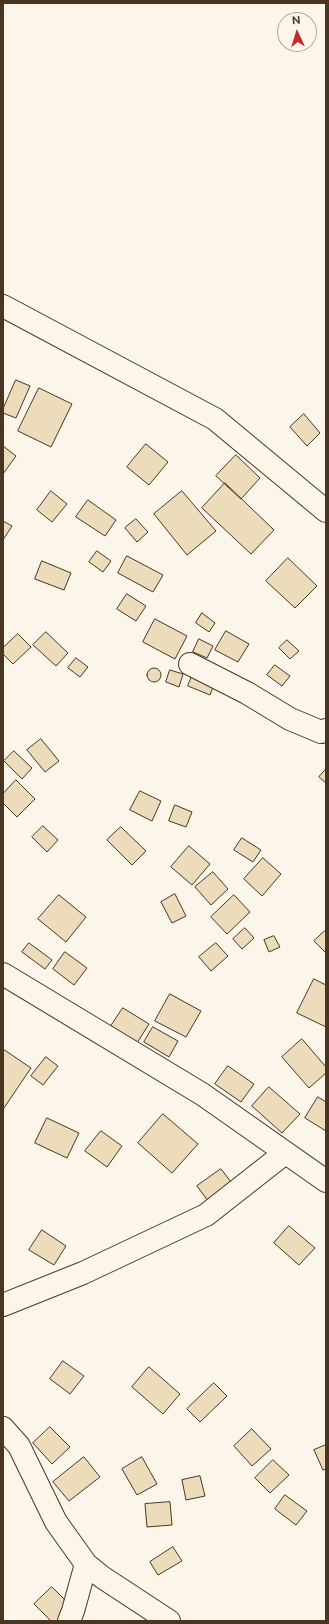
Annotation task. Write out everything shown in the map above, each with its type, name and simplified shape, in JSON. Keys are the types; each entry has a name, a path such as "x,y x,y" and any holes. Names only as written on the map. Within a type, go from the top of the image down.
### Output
{"street":[{"path":"3,306 215,419 326,511"},
{"path":"190,664 247,693 290,719 321,732 326,730"},
{"path":"3,974 202,1094 326,1181"},
{"path":"3,1305 83,1273 206,1215 285,1153"},
{"path":"3,1428 20,1446 56,1522 86,1564 102,1577 169,1621"},
{"path":"69,1621 86,1564"}],"building":[{"path":"16,380 30,386 16,418 3,413 3,409"},
{"path":"39,388 72,404 51,447 18,431"},
{"path":"304,414 320,433 307,446 290,427"},
{"path":"146,444 168,462 149,485 127,467"},
{"path":"3,446 16,456 3,474"},
{"path":"236,455 260,478 241,499 216,476"},
{"path":"225,483 274,530 251,554 202,508"},
{"path":"51,491 67,504 52,522 37,510"},
{"path":"182,491 216,531 187,555 154,514"},
{"path":"88,500 116,520 105,536 76,517"},
{"path":"136,519 148,532 137,542 125,528"},
{"path":"3,521 12,526 3,540"},
{"path":"97,551 111,561 103,572 89,562"},
{"path":"127,556 163,575 153,592 118,573"},
{"path":"288,558 317,586 295,608 266,581"},
{"path":"42,561 71,573 64,590 35,579"},
{"path":"127,594 146,606 136,621 117,609"},
{"path":"202,613 215,623 209,632 196,623"},
{"path":"155,619 187,636 175,659 143,642"},
{"path":"226,631 249,644 238,662 215,650"},
{"path":"46,632 68,653 56,666 33,645"},
{"path":"18,634 31,647 13,664 3,654 3,648"},
{"path":"199,639 213,646 207,658 193,652"},
{"path":"287,640 299,651 290,659 279,648"},
{"path":"76,658 88,667 80,677 68,668"},
{"path":"275,665 290,676 282,686 267,675"},
{"path":"154,668 159,670 161,675 159,680 154,682 149,680 147,675 149,670"},
{"path":"170,670 183,674 179,687 166,682"},
{"path":"194,671 216,679 210,695 188,686"},
{"path":"41,739 59,761 45,772 27,750"},
{"path":"14,751 32,768 22,779 4,761"},
{"path":"326,769 326,783 319,777"},
{"path":"16,780 35,799 17,817 3,803 3,794"},
{"path":"140,791 161,801 152,821 130,810"},
{"path":"175,805 192,812 186,827 169,821"},
{"path":"43,826 58,840 47,852 32,837"},
{"path":"121,827 146,851 132,865 107,840"},
{"path":"242,838 261,850 253,862 234,850"},
{"path":"189,846 210,864 192,885 171,867"},
{"path":"263,858 281,874 262,896 244,879"},
{"path":"213,872 228,889 211,905 195,887"},
{"path":"175,894 186,916 172,923 161,902"},
{"path":"59,895 86,917 66,942 38,919"},
{"path":"234,895 250,912 227,934 211,917"},
{"path":"245,928 254,938 242,949 233,939"},
{"path":"326,930 326,953 314,941"},
{"path":"274,936 280,947 269,952 264,940"},
{"path":"29,943 52,960 45,969 22,952"},
{"path":"216,943 228,956 211,971 199,957"},
{"path":"65,952 87,968 74,985 53,969"},
{"path":"314,979 326,985 326,1027 297,1013"},
{"path":"170,994 201,1011 186,1037 155,1021"},
{"path":"123,1008 149,1024 135,1046 109,1029"},
{"path":"153,1027 178,1041 169,1057 144,1042"},
{"path":"302,1039 326,1067 326,1073 309,1088 282,1057"},
{"path":"3,1049 31,1068 4,1108 3,1107"},
{"path":"46,1057 58,1066 43,1085 31,1076"},
{"path":"228,1066 254,1084 241,1102 215,1084"},
{"path":"269,1087 300,1114 282,1133 252,1106"},
{"path":"318,1097 326,1102 326,1131 305,1118"},
{"path":"163,1114 198,1144 172,1173 138,1143"},
{"path":"47,1118 79,1133 67,1158 35,1143"},
{"path":"101,1131 122,1146 107,1167 85,1151"},
{"path":"221,1169 235,1187 211,1205 197,1186"},
{"path":"289,1226 315,1248 299,1265 274,1243"},
{"path":"42,1230 66,1246 54,1265 29,1250"},
{"path":"63,1361 84,1376 70,1394 50,1379"},
{"path":"149,1367 180,1394 163,1414 132,1387"},
{"path":"214,1383 227,1396 200,1422 187,1409"},
{"path":"50,1427 70,1447 52,1464 33,1443"},
{"path":"252,1429 271,1449 252,1466 234,1446"},
{"path":"326,1445 326,1469 323,1470 314,1450"},
{"path":"84,1457 100,1477 69,1501 53,1482"},
{"path":"142,1457 157,1484 137,1495 122,1469"},
{"path":"273,1460 289,1475 270,1493 255,1478"},
{"path":"200,1476 205,1496 186,1500 182,1480"},
{"path":"285,1495 307,1511 296,1525 275,1509"},
{"path":"170,1502 172,1525 147,1527 145,1504"},
{"path":"173,1547 182,1561 158,1575 150,1562"},
{"path":"52,1587 73,1608 59,1621 51,1621 34,1604"}]}
